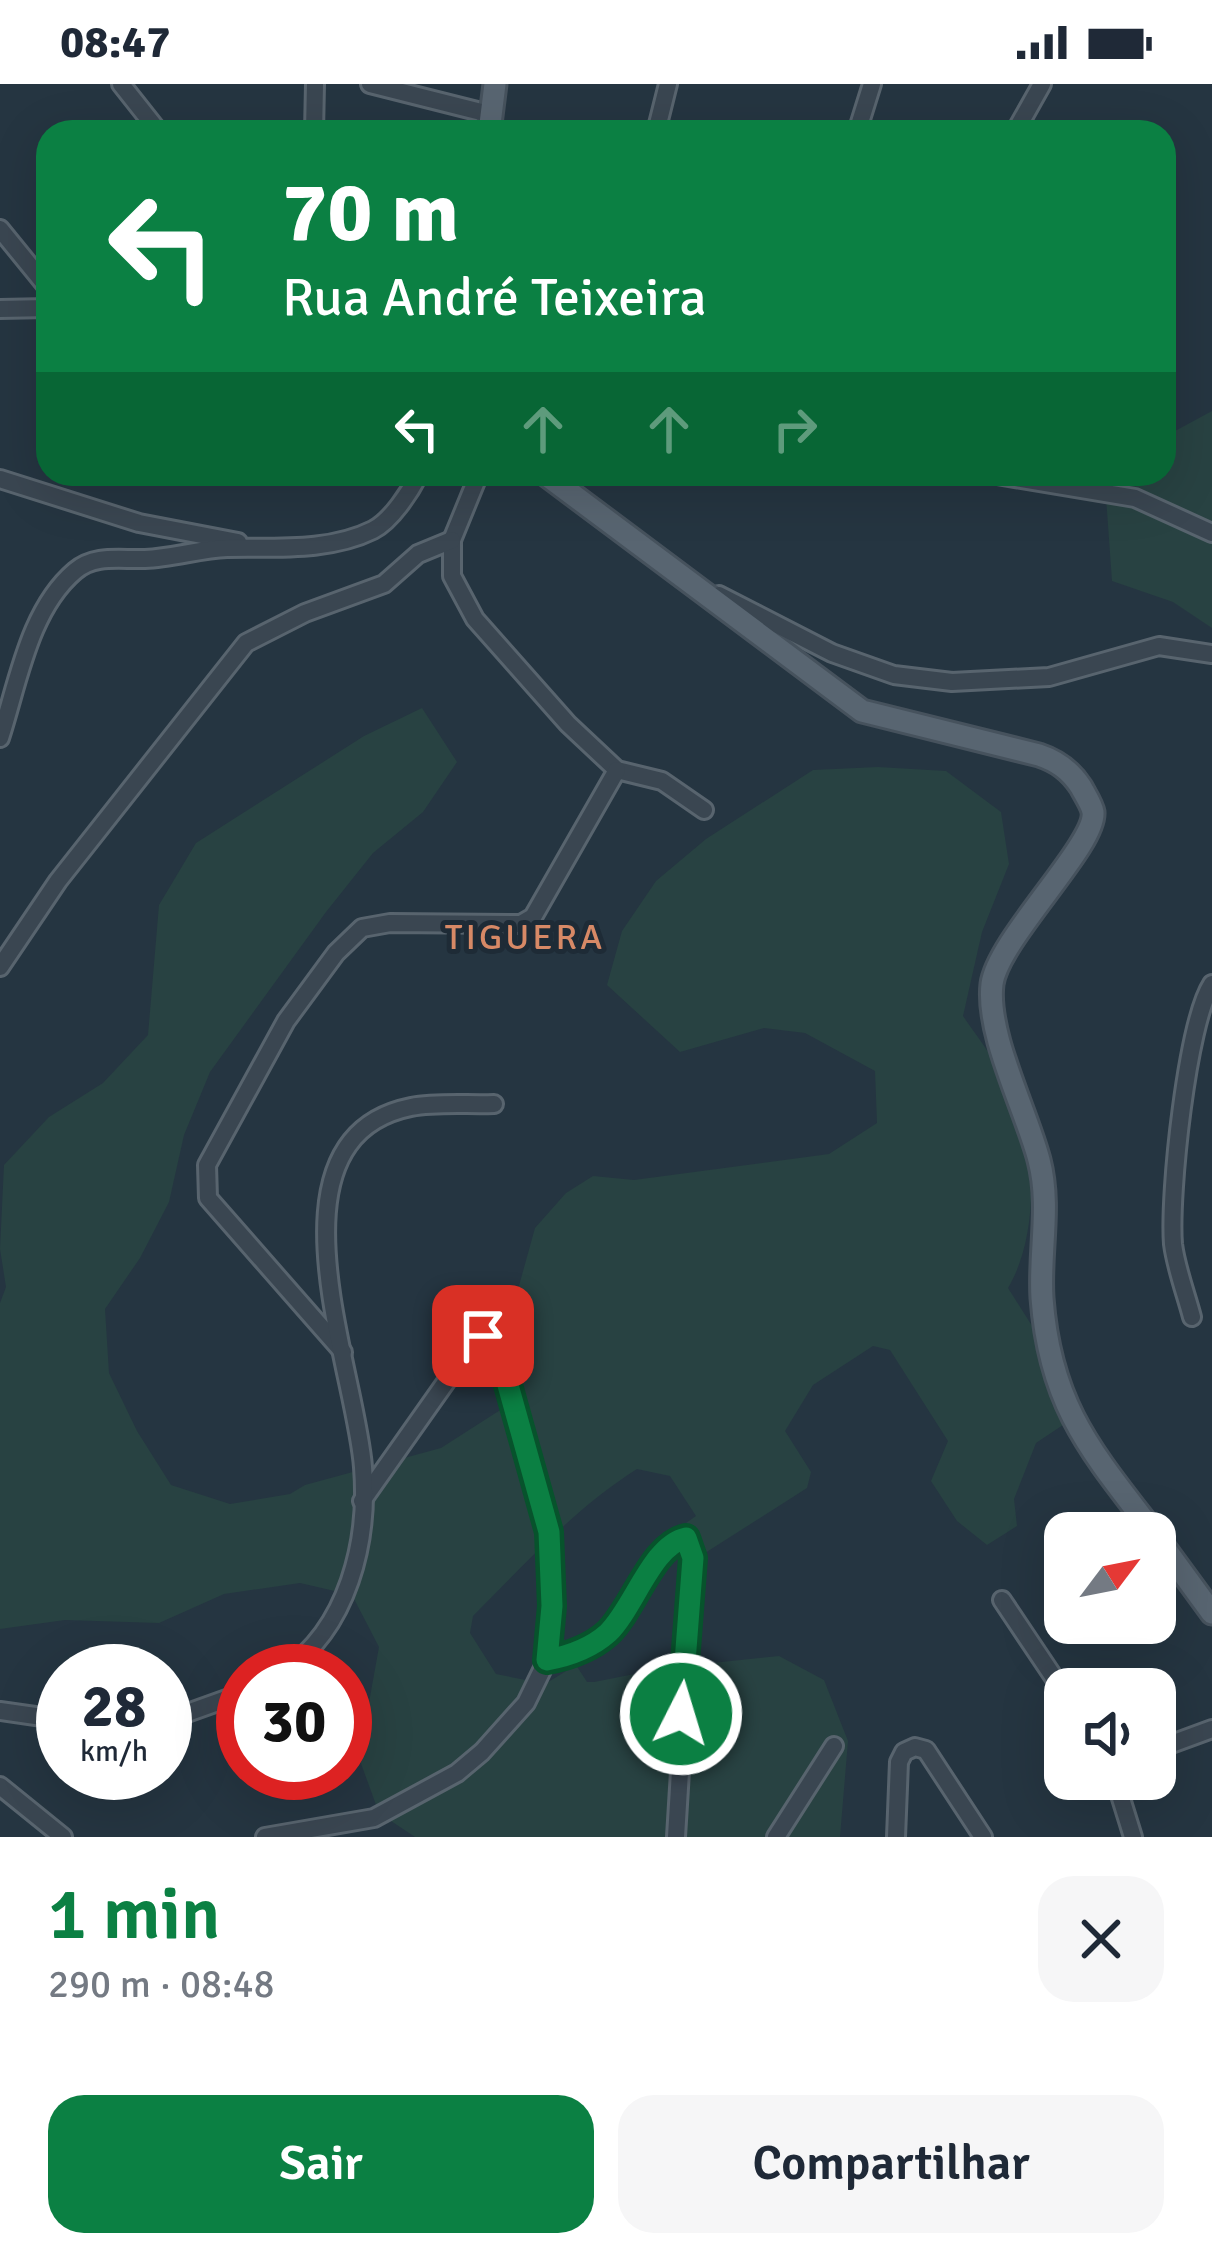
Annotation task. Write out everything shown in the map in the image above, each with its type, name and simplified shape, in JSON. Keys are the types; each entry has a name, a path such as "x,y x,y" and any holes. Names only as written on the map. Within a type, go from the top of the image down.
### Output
{"main road":[{"path":"489,120 495,84"},
{"path":"561,486 862,711 1039,755 1059,762 1078,783 1093,813 1087,838 1047,888 993,977 991,1003 1041,1167 1046,1218 1042,1295 1051,1359 1082,1438 1138,1512"},
{"path":"1176,1564 1212,1613"}],"street":[{"path":"121,84 150,120"},
{"path":"314,120 315,84"},
{"path":"370,84 480,120"},
{"path":"657,120 668,84"},
{"path":"861,120 872,84"},
{"path":"1022,120 1042,84"},
{"path":"0,229 36,273"},
{"path":"0,309 36,308"},
{"path":"0,479 139,523 268,548"},
{"path":"0,738 38,620 78,568 94,560 180,557 221,548 308,547 375,530 413,486"},
{"path":"474,486 452,540 452,575 475,619 568,724 617,770 662,781 704,810"},
{"path":"1063,486 1135,498 1212,533"},
{"path":"0,967 58,881 246,643 305,613 384,584 418,554 452,540"},
{"path":"675,573 832,653 894,675 952,682 1049,677 1159,646 1212,654"},
{"path":"343,1352 208,1198 207,1165 286,1021 335,953 362,928 521,924 533,917 617,770"},
{"path":"1192,1317 1173,1245 1194,1029 1212,984"},
{"path":"317,1644 338,1615 357,1555 362,1502 363,1468 328,1272 326,1207 334,1172 347,1144 380,1120 411,1107 494,1104"},
{"path":"265,1837 374,1818 457,1773 526,1703 547,1660 552,1606 549,1532 496,1342 477,1338 362,1502"},
{"path":"547,1660 581,1651 607,1634 669,1545 686,1538 693,1558 676,1837"},
{"path":"1002,1600 1048,1668"},
{"path":"0,1711 36,1716"},
{"path":"1176,1742 1212,1729"},
{"path":"776,1837 834,1746"},
{"path":"896,1837 899,1762 904,1752 915,1747 926,1750 983,1837"},
{"path":"0,1786 63,1837"},
{"path":"1122,1800 1133,1837"}],"green space":[{"path":"1212,411 1212,628 1173,602 1112,581 1106,497 1115,486 1176,486 1176,430"},
{"path":"422,708 457,762 423,812 373,853 210,1072 184,1135 169,1202 140,1258 105,1309 109,1373 171,1485 230,1504 290,1494 305,1485 441,1448 516,1400 512,1311 535,1228 566,1193 593,1176 634,1180 829,1154 877,1123 875,1071 805,1033 764,1028 680,1052 607,985 622,931 656,881 706,839 813,770 946,771 1001,812 1009,864 982,932 963,1016 1003,1075 1022,1117 1031,1167 1029,1219 1018,1268 1008,1288 1034,1329 1066,1423 1036,1443 1014,1499 1017,1526 987,1545 957,1521 931,1481 948,1441 890,1350 873,1346 813,1385 785,1431 811,1472 807,1488 705,1553 686,1523 696,1516 670,1476 637,1469 531,1557 473,1616 470,1633 496,1674 545,1684 576,1665 587,1682 594,1682 665,1668 779,1656 824,1680 848,1741 840,1837 415,1837 379,1813 372,1794 372,1686 379,1647 352,1595 300,1583 224,1594 159,1623 65,1620 0,1629 4,1165 49,1117 103,1083 148,1035 159,905 196,843 364,736"}],"district":[{"name":"TIGUERA","path":"525,936"}],"route":[{"path":"483,1336 496,1342 549,1532 552,1606 547,1660 581,1651 607,1634 669,1545 686,1538 693,1558 681,1714"}]}
